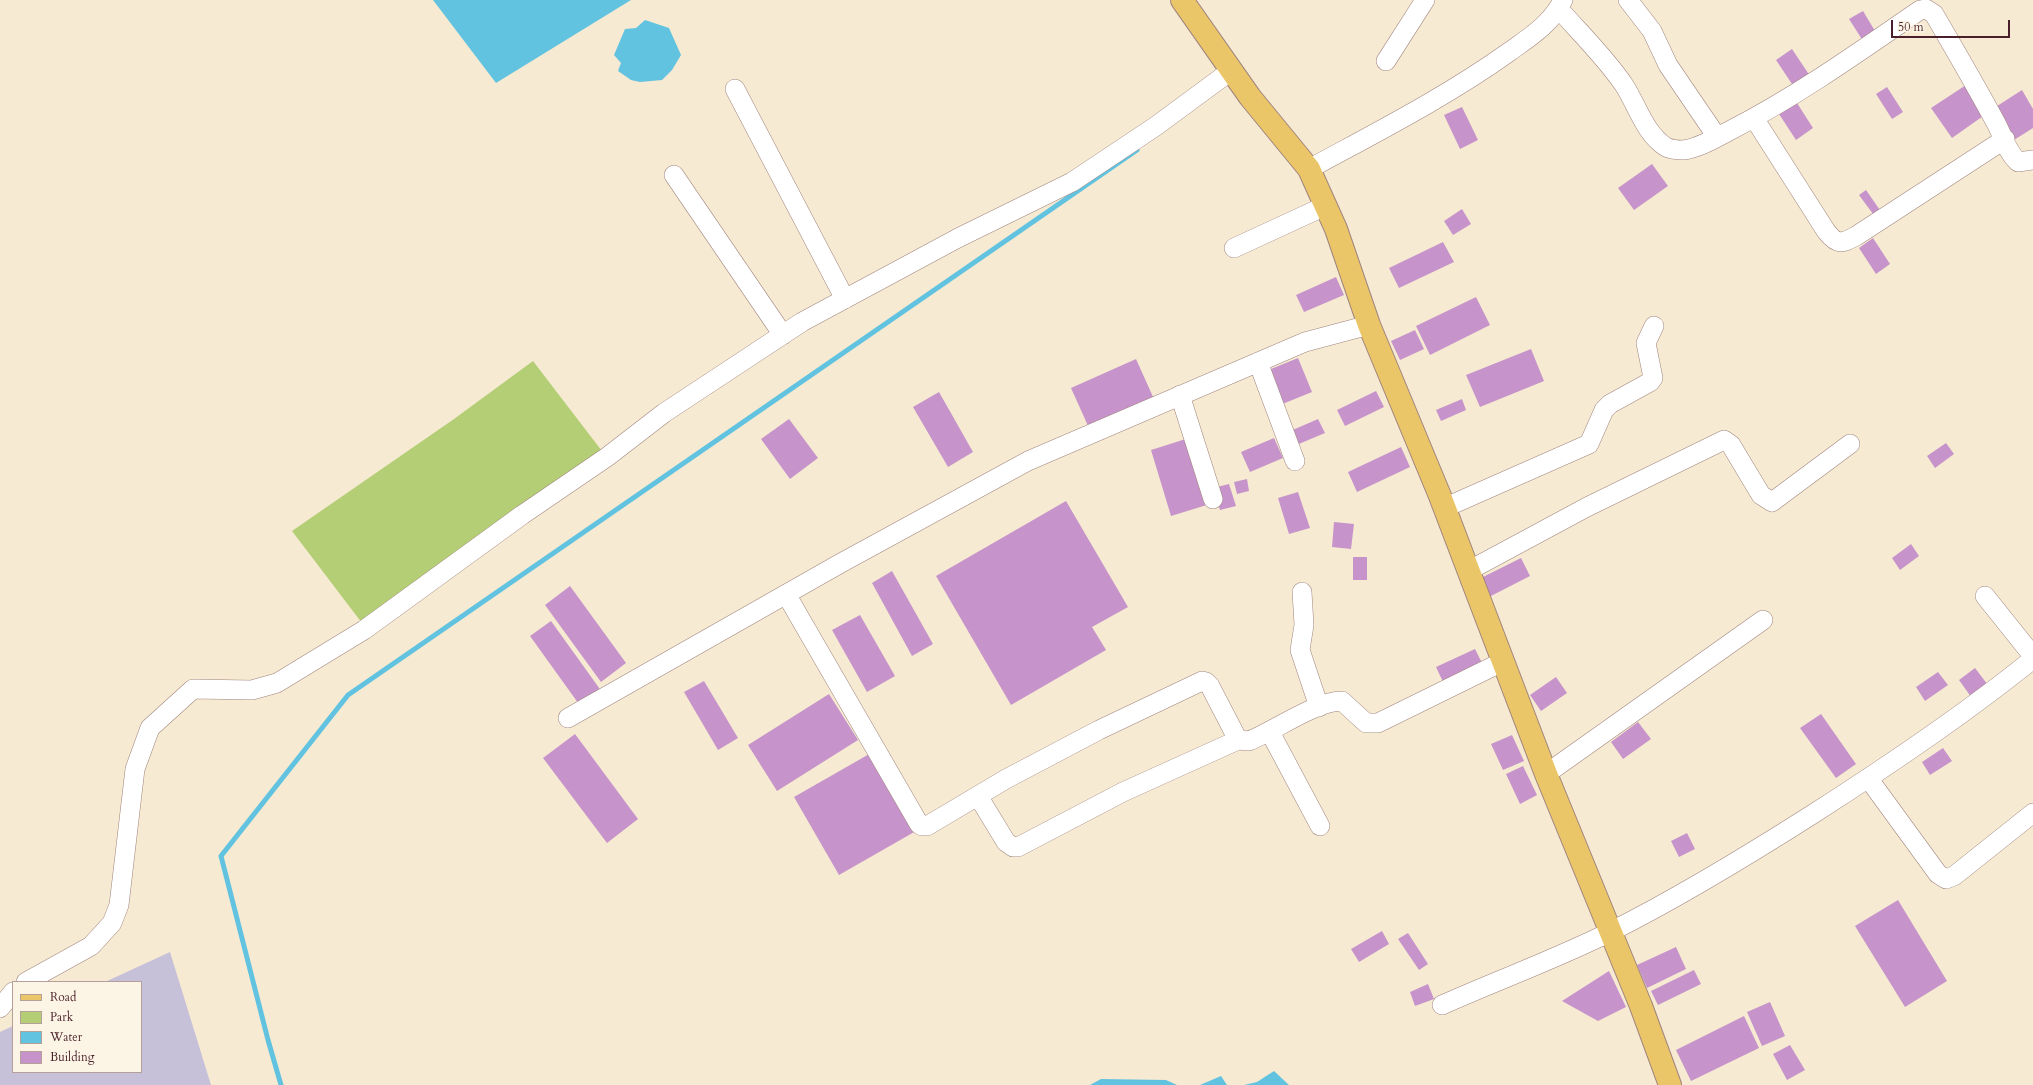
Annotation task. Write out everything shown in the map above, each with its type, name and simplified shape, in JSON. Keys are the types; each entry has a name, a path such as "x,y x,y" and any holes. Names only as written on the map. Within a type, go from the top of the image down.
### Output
{"main road":[{"path":"1182,0 1220,57 1232,70 1250,97 1268,117 1309,169 1336,229 1369,325 1444,508 1546,774 1610,932 1642,1006 1670,1085"}],"street":[{"path":"1386,61 1425,0"},
{"path":"1628,0 1652,31 1668,65 1717,137"},
{"path":"1309,169 1403,118 1488,67 1544,27 1561,5 1624,85 1658,141 1668,148 1683,150 1717,137 1754,118 1834,68 1920,10 1926,9 1934,14 2005,139 2010,155 2018,162 2033,160"},
{"path":"28,981 91,946 112,923 119,905 135,769 150,728 193,689 252,690 277,683 297,672 364,630 522,515 607,457 664,413 783,335 845,299 958,238 1072,182 1156,126 1232,70"},
{"path":"735,89 845,299"},
{"path":"1754,118 1826,231 1832,239 1837,242 1846,241 1856,236 2005,139"},
{"path":"674,175 783,335"},
{"path":"1234,248 1325,206"},
{"path":"568,718 786,594 1028,461 1305,342 1369,325"},
{"path":"1444,508 1589,444 1604,410 1610,404 1650,382 1653,378 1646,343 1654,326"},
{"path":"1258,362 1295,461"},
{"path":"1180,395 1213,499"},
{"path":"1468,571 1587,507 1724,440 1731,445 1761,495 1772,502 1850,444"},
{"path":"1302,592 1304,625 1300,650 1319,707"},
{"path":"786,594 919,824 922,826 927,826 978,796 1099,730 1202,681 1206,682 1210,686 1238,740"},
{"path":"1442,1005 1511,977 1610,932 1733,865 1868,778 2001,685 2033,657 1986,596"},
{"path":"1546,774 1763,620"},
{"path":"978,796 1006,842 1018,847 1124,792 1238,740 1249,741 1270,732 1319,707 1335,701 1342,701 1366,723 1378,723 1502,662"},
{"path":"1270,732 1320,826"},
{"path":"1868,778 1938,874 1946,879 1954,876 2033,814"},
{"path":"0,1008 12,993"}],"shaded area":[{"path":"170,952 211,1085 0,1085 0,1032 12,1026 12,1073 142,1073 142,981 107,981"}],"green space":[{"path":"533,361 605,455 365,627 292,531 454,419"}],"water":[{"path":"433,0 631,0 496,83"},
{"path":"645,20 669,28 681,55 672,70 662,80 640,82 631,80 618,71 621,63 614,55 625,29 636,28"},
{"path":"1274,1071 1289,1085 1244,1085 1257,1082"},
{"path":"1221,1076 1227,1085 1200,1085"},
{"path":"1101,1079 1166,1080 1177,1085 1090,1085"}],"building":[{"path":"1863,11 1878,36 1865,44 1849,19"},
{"path":"1792,49 1812,79 1796,90 1776,60"},
{"path":"1966,85 1986,114 1952,138 1931,108"},
{"path":"1887,87 1903,112 1892,119 1876,94"},
{"path":"2022,90 2033,109 2033,128 2014,140 1994,108"},
{"path":"1797,103 1813,128 1796,140 1779,114"},
{"path":"1462,107 1478,140 1460,149 1444,115"},
{"path":"1652,164 1668,186 1634,210 1618,188"},
{"path":"1866,190 1882,213 1876,218 1859,195"},
{"path":"1462,209 1471,224 1453,235 1444,221"},
{"path":"1873,238 1890,264 1876,274 1859,248"},
{"path":"1443,242 1454,262 1399,288 1389,268"},
{"path":"1336,277 1344,295 1304,312 1296,295"},
{"path":"1476,297 1490,325 1430,355 1416,326"},
{"path":"1415,330 1424,349 1400,360 1391,341"},
{"path":"1531,349 1544,381 1480,407 1466,375"},
{"path":"1298,358 1312,392 1280,405 1266,371"},
{"path":"1136,359 1154,399 1089,428 1071,388"},
{"path":"1376,391 1384,407 1345,426 1337,410"},
{"path":"939,392 973,452 948,467 913,407"},
{"path":"1462,399 1466,410 1441,421 1436,410"},
{"path":"789,419 818,458 790,479 761,439"},
{"path":"1318,419 1325,433 1294,446 1288,432"},
{"path":"1189,438 1210,504 1171,516 1151,450"},
{"path":"1274,438 1283,458 1250,472 1241,452"},
{"path":"1946,443 1954,454 1935,468 1927,456"},
{"path":"1401,447 1410,467 1357,492 1348,472"},
{"path":"1247,479 1249,491 1237,494 1234,482"},
{"path":"1229,484 1236,506 1220,510 1213,488"},
{"path":"1298,492 1310,528 1289,534 1278,498"},
{"path":"1066,501 1128,607 1092,627 1106,650 1011,705 936,576"},
{"path":"1334,522 1354,524 1351,549 1332,547"},
{"path":"1911,544 1919,556 1900,570 1892,558"},
{"path":"1353,557 1367,557 1367,580 1353,580"},
{"path":"1521,558 1530,576 1489,597 1479,579"},
{"path":"892,571 933,644 912,656 872,583"},
{"path":"570,586 626,663 601,682 545,605"},
{"path":"860,615 895,676 867,692 832,630"},
{"path":"551,621 602,692 581,707 530,636"},
{"path":"1475,649 1484,667 1445,686 1436,667"},
{"path":"1975,668 1991,689 1974,701 1959,680"},
{"path":"1938,672 1948,685 1925,701 1916,687"},
{"path":"1556,677 1567,693 1541,711 1530,695"},
{"path":"704,681 738,738 718,750 684,692"},
{"path":"829,694 858,740 777,791 748,745"},
{"path":"1821,714 1856,764 1836,778 1800,728"},
{"path":"1638,722 1651,739 1623,759 1611,742"},
{"path":"575,734 638,819 607,843 543,758"},
{"path":"1512,735 1524,761 1503,770 1491,744"},
{"path":"1943,748 1952,761 1930,775 1922,762"},
{"path":"871,753 916,831 839,875 794,797"},
{"path":"1523,766 1537,795 1520,804 1506,774"},
{"path":"1687,833 1695,849 1679,857 1671,841"},
{"path":"1898,900 1947,981 1905,1007 1855,926"},
{"path":"1382,931 1389,944 1359,962 1351,949"},
{"path":"1408,933 1428,964 1419,970 1398,939"},
{"path":"1676,947 1686,969 1647,988 1637,965"},
{"path":"1694,970 1701,984 1658,1005 1651,991"},
{"path":"1609,971 1626,1007 1598,1021 1562,1001"},
{"path":"1428,984 1434,999 1415,1006 1410,992"},
{"path":"1770,1002 1785,1036 1762,1046 1747,1012"},
{"path":"1744,1016 1759,1048 1691,1081 1676,1050"},
{"path":"1790,1045 1805,1070 1787,1080 1773,1054"}],"waterway":[{"path":"281,1085 221,856 348,695 1137,150"}]}
